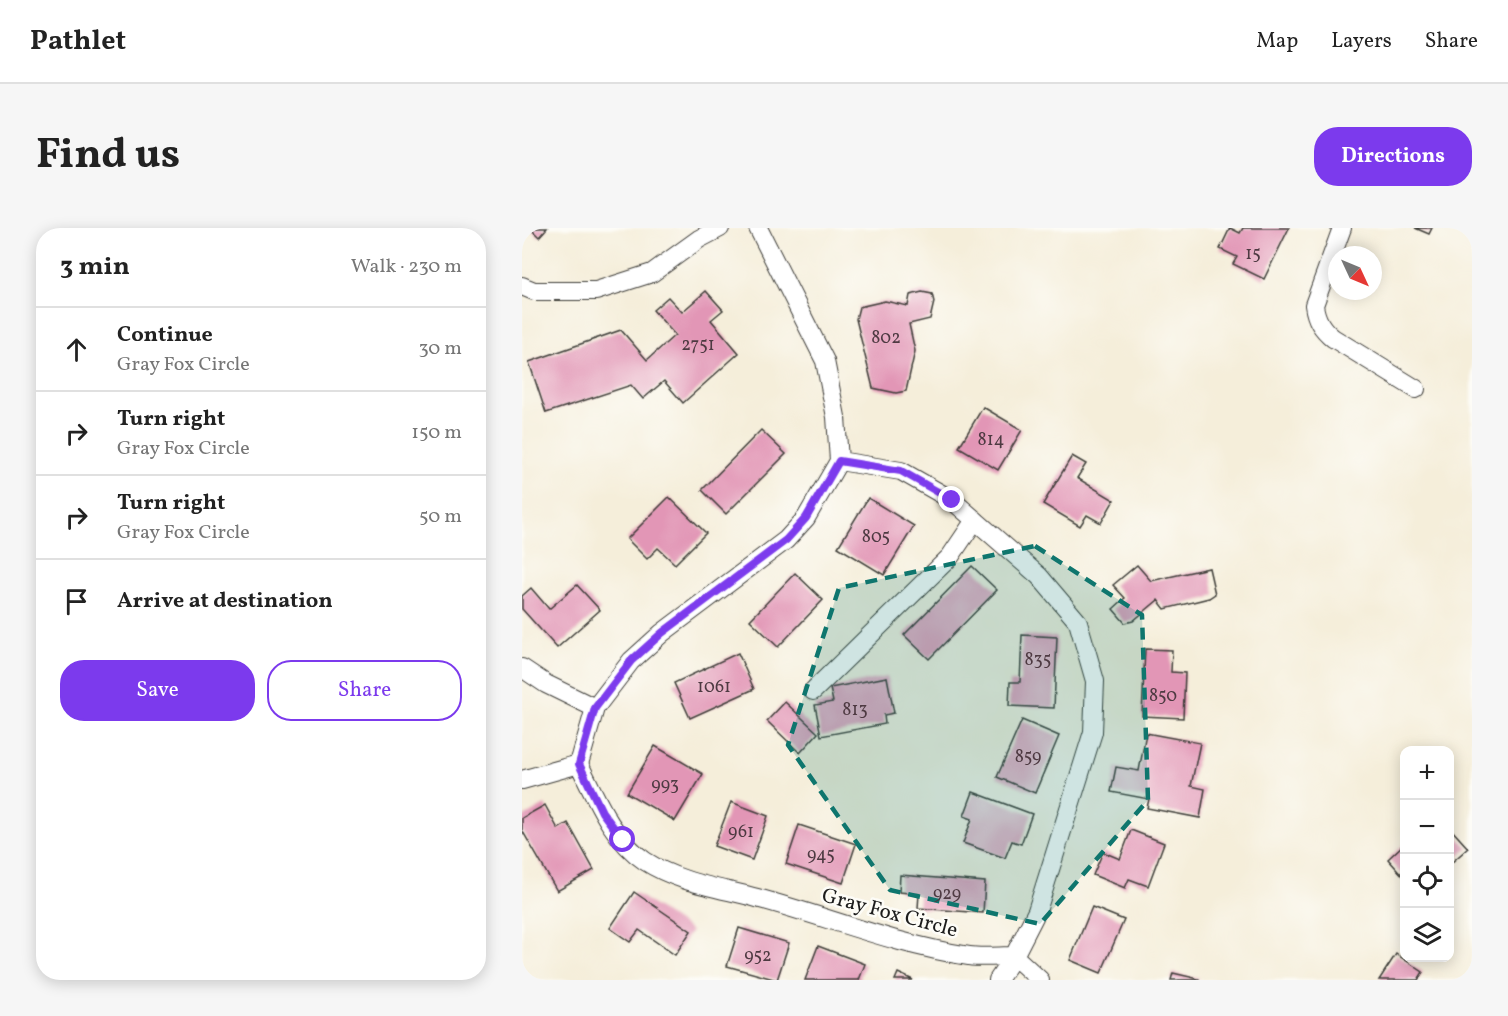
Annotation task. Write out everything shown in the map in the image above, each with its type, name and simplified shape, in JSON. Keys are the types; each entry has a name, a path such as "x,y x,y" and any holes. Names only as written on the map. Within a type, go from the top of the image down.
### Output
{"street":[{"path":"522,286 534,291 596,291 652,273 699,239 720,228"},
{"path":"522,780 579,764 595,708 631,661 662,633 786,540 806,518 839,461 836,417 825,361 758,228"},
{"path":"1342,228 1314,305 1316,318 1324,331 1333,338 1416,389"},
{"path":"839,461 901,471 952,500 1039,576 1078,622 1095,681 1093,732 1037,911 1014,956 998,980"},
{"path":"813,691 950,557 975,520"},
{"path":"522,668 546,684 595,708"},
{"name":"Gray Fox Circle","path":"579,764 602,812 623,840 645,861 690,882 757,898 884,937 970,956 1014,956"},
{"path":"1014,956 1040,980"}],"highlighted area":[{"path":"1035,546 1142,615 1148,800 1040,924 890,890 788,745 839,588"}],"building":[{"path":"530,228 547,228 539,237"},
{"path":"1230,228 1240,233 1243,228 1289,228 1264,279 1233,264 1237,257 1220,249"},
{"path":"1415,228 1432,228 1429,234"},
{"path":"1456,228 1472,228 1472,234"},
{"path":"706,291 723,310 711,320 739,353 683,403 664,381 643,399 631,385 546,413 529,362 621,330 647,360 675,335 653,310 668,297 682,312"},
{"path":"922,292 932,294 934,302 930,319 909,324 915,351 906,391 896,393 873,388 856,319 859,307 885,301 908,306 910,295"},
{"path":"983,407 1022,430 998,470 959,447"},
{"path":"761,430 786,454 726,514 702,490"},
{"path":"1072,456 1086,464 1077,478 1114,500 1101,523 1087,515 1080,526 1043,504"},
{"path":"669,497 706,533 675,564 658,548 647,559 627,539"},
{"path":"868,498 914,526 884,575 838,547"},
{"path":"1137,565 1151,581 1209,568 1215,594 1209,598 1165,609 1158,600 1133,621 1125,623 1113,609 1125,598 1113,585"},
{"path":"972,566 997,590 929,659 904,635"},
{"path":"795,573 823,600 778,647 750,620"},
{"path":"577,585 600,610 557,648 522,609 522,596 531,588 549,609"},
{"path":"1022,635 1057,637 1054,708 1009,706 1010,682 1020,682"},
{"path":"1145,649 1172,650 1171,672 1185,673 1183,718 1142,716"},
{"path":"738,653 754,689 690,718 674,683"},
{"path":"887,677 894,713 884,715 885,724 821,736 815,705 833,702 830,688"},
{"path":"785,702 818,733 800,753 767,721"},
{"path":"1022,720 1059,736 1035,793 997,777"},
{"path":"1146,733 1200,743 1191,786 1205,789 1200,818 1147,808 1149,799 1111,792 1116,767 1139,771"},
{"path":"655,746 703,774 675,821 627,793"},
{"path":"973,792 1032,814 1021,844 1012,841 1005,858 963,843 972,819 964,816"},
{"path":"731,802 768,816 752,860 714,846"},
{"path":"545,805 558,829 568,823 594,870 557,891 522,830 522,818"},
{"path":"799,825 856,844 843,883 786,864"},
{"path":"1131,830 1164,843 1148,886 1129,879 1125,888 1093,875 1103,852 1120,859"},
{"path":"1454,832 1468,848 1454,860"},
{"path":"1400,848 1400,872 1388,859"},
{"path":"900,875 985,882 983,913 918,908 919,894 899,892"},
{"path":"634,892 691,931 675,955 639,930 630,942 610,928"},
{"path":"1092,907 1124,920 1101,973 1070,960"},
{"path":"739,928 789,943 777,980 727,966"},
{"path":"818,946 865,964 859,980 805,980"},
{"path":"1396,954 1400,957 1400,962 1408,962 1423,972 1418,980 1379,980"},
{"path":"898,973 913,980 895,980"},
{"path":"1173,973 1199,979 1199,980 1171,980"}],"route":[{"path":"623,840 602,812 579,764 595,708 631,661 662,633 786,540 806,518 839,461 901,471 952,500"}]}
